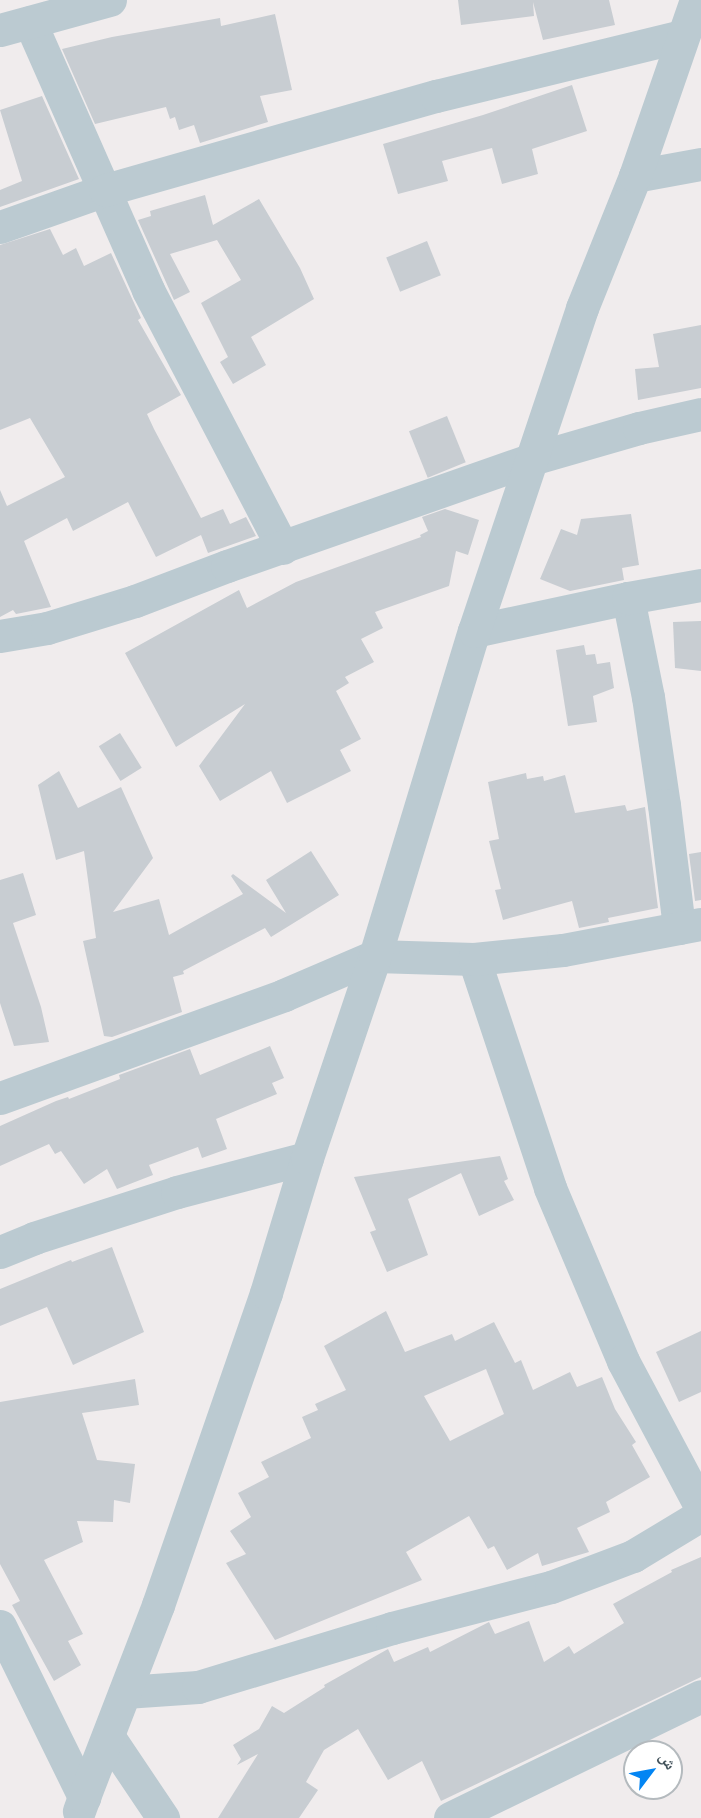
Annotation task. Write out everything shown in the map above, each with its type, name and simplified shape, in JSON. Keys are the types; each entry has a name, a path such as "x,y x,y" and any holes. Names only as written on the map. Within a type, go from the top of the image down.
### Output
{"street":[{"path":"110,0 15,26 105,190 148,290 283,548"},
{"path":"80,1807 158,1605 246,1354 375,956 474,631 582,308 635,176 696,0"},
{"path":"0,227 105,190 436,96 683,36"},
{"path":"635,176 701,164"},
{"path":"0,636 47,628 135,602 228,566 532,459 639,428 701,414"},
{"path":"474,631 701,585"},
{"path":"0,1098 284,995 375,956 474,959 563,950 690,926 628,598"},
{"path":"474,959 550,1188 623,1361 701,1508"},
{"path":"0,1252 34,1238 177,1192 308,1158"},
{"path":"125,1692 198,1688 392,1628 551,1587 633,1557 701,1515"},
{"path":"0,1626 6,1659 80,1807"},
{"path":"450,1818 701,1696"},
{"path":"108,1736 163,1818"}],"building":[{"path":"458,0 609,0 615,25 543,40 533,2 534,16 461,25"},
{"path":"275,14 292,90 260,96 268,122 200,143 194,125 179,130 175,117 170,119 166,107 95,124 62,49 112,37 220,18 221,26"},
{"path":"572,85 587,131 532,149 538,174 502,184 492,148 442,161 448,181 398,194 383,144 483,115"},
{"path":"42,96 79,179 0,207 0,190 22,181 0,110"},
{"path":"205,195 213,225 259,199 300,268 314,299 251,337 266,365 233,384 220,362 228,357 201,303 241,280 217,240 170,254 190,292 174,300 138,220 151,216 150,211"},
{"path":"50,229 63,255 76,248 84,266 111,253 141,318 138,320 181,395 147,414 154,429 201,518 223,509 230,524 246,517 256,536 208,553 201,535 156,557 128,502 73,531 67,518 24,541 51,607 16,614 13,610 0,617 0,490 7,506 65,477 30,418 0,430 0,245"},
{"path":"427,241 441,275 400,292 386,257"},
{"path":"701,325 701,388 638,400 635,369 659,367 653,334"},
{"path":"447,416 466,462 428,478 409,431"},
{"path":"445,509 479,520 468,555 456,551 449,586 375,612 383,628 361,639 374,662 345,677 349,683 336,691 361,739 340,750 351,771 287,803 271,771 220,801 199,766 245,704 176,747 125,653 239,590 247,608 296,582 421,537 420,535 428,531 422,517"},
{"path":"631,514 639,565 622,568 624,580 570,591 540,579 561,529 577,535 581,519"},
{"path":"701,621 701,671 675,668 673,622"},
{"path":"584,645 586,655 595,654 597,664 610,662 614,688 593,696 597,722 568,726 556,650"},
{"path":"120,733 142,768 121,781 99,746"},
{"path":"59,771 78,808 121,787 153,858 113,912 159,899 169,935 243,894 231,876 233,874 286,913 266,880 311,851 339,895 271,937 265,928 183,971 184,974 173,977 182,1012 112,1037 104,1036 83,941 96,938 84,851 56,860 38,785"},
{"path":"526,773 527,779 543,776 544,781 565,775 575,813 625,805 627,811 645,807 658,908 608,918 609,922 579,928 572,901 503,920 495,890 501,889 489,841 499,839 488,782"},
{"path":"701,852 701,900 695,901 689,854"},
{"path":"23,873 36,915 13,923 41,1007 49,1042 14,1046 0,1003 0,880"},
{"path":"270,1046 284,1078 272,1083 277,1094 216,1119 227,1149 202,1158 198,1147 149,1165 153,1175 117,1189 107,1169 84,1184 61,1151 55,1154 49,1144 0,1166 0,1126 56,1101 68,1097 69,1099 120,1079 119,1075 190,1049 200,1075"},
{"path":"500,1156 508,1179 504,1181 514,1200 479,1216 461,1173 408,1199 428,1255 387,1272 370,1232 376,1230 354,1177"},
{"path":"112,1247 144,1332 73,1365 47,1307 0,1326 0,1289 71,1260 72,1262"},
{"path":"386,1311 405,1352 452,1334 455,1341 494,1322 515,1363 521,1360 533,1390 570,1372 577,1387 602,1377 615,1409 636,1442 632,1445 650,1477 606,1502 610,1512 577,1528 589,1552 542,1566 538,1553 507,1570 494,1546 488,1549 469,1516 406,1552 422,1580 275,1640 226,1563 246,1554 230,1531 251,1517 238,1493 269,1477 261,1462 311,1438 302,1417 318,1410 315,1404 346,1390 324,1346","holes":["486,1369 504,1414 450,1441 424,1396"]},
{"path":"701,1331 701,1392 679,1402 656,1352"},
{"path":"135,1379 139,1405 82,1413 97,1460 135,1464 130,1503 114,1500 113,1522 77,1521 83,1542 44,1560 83,1634 68,1641 81,1665 54,1681 12,1605 20,1601 0,1564 0,1402"},
{"path":"701,1557 701,1677 441,1801 422,1761 388,1780 358,1729 324,1750 306,1782 318,1790 299,1818 218,1818 258,1754 237,1765 241,1759 233,1745 259,1729 272,1706 284,1713 325,1687 324,1685 388,1649 394,1662 428,1647 430,1652 489,1622 495,1634 529,1621 544,1662 569,1646 574,1654 624,1623 613,1604 672,1572 671,1570"}]}
